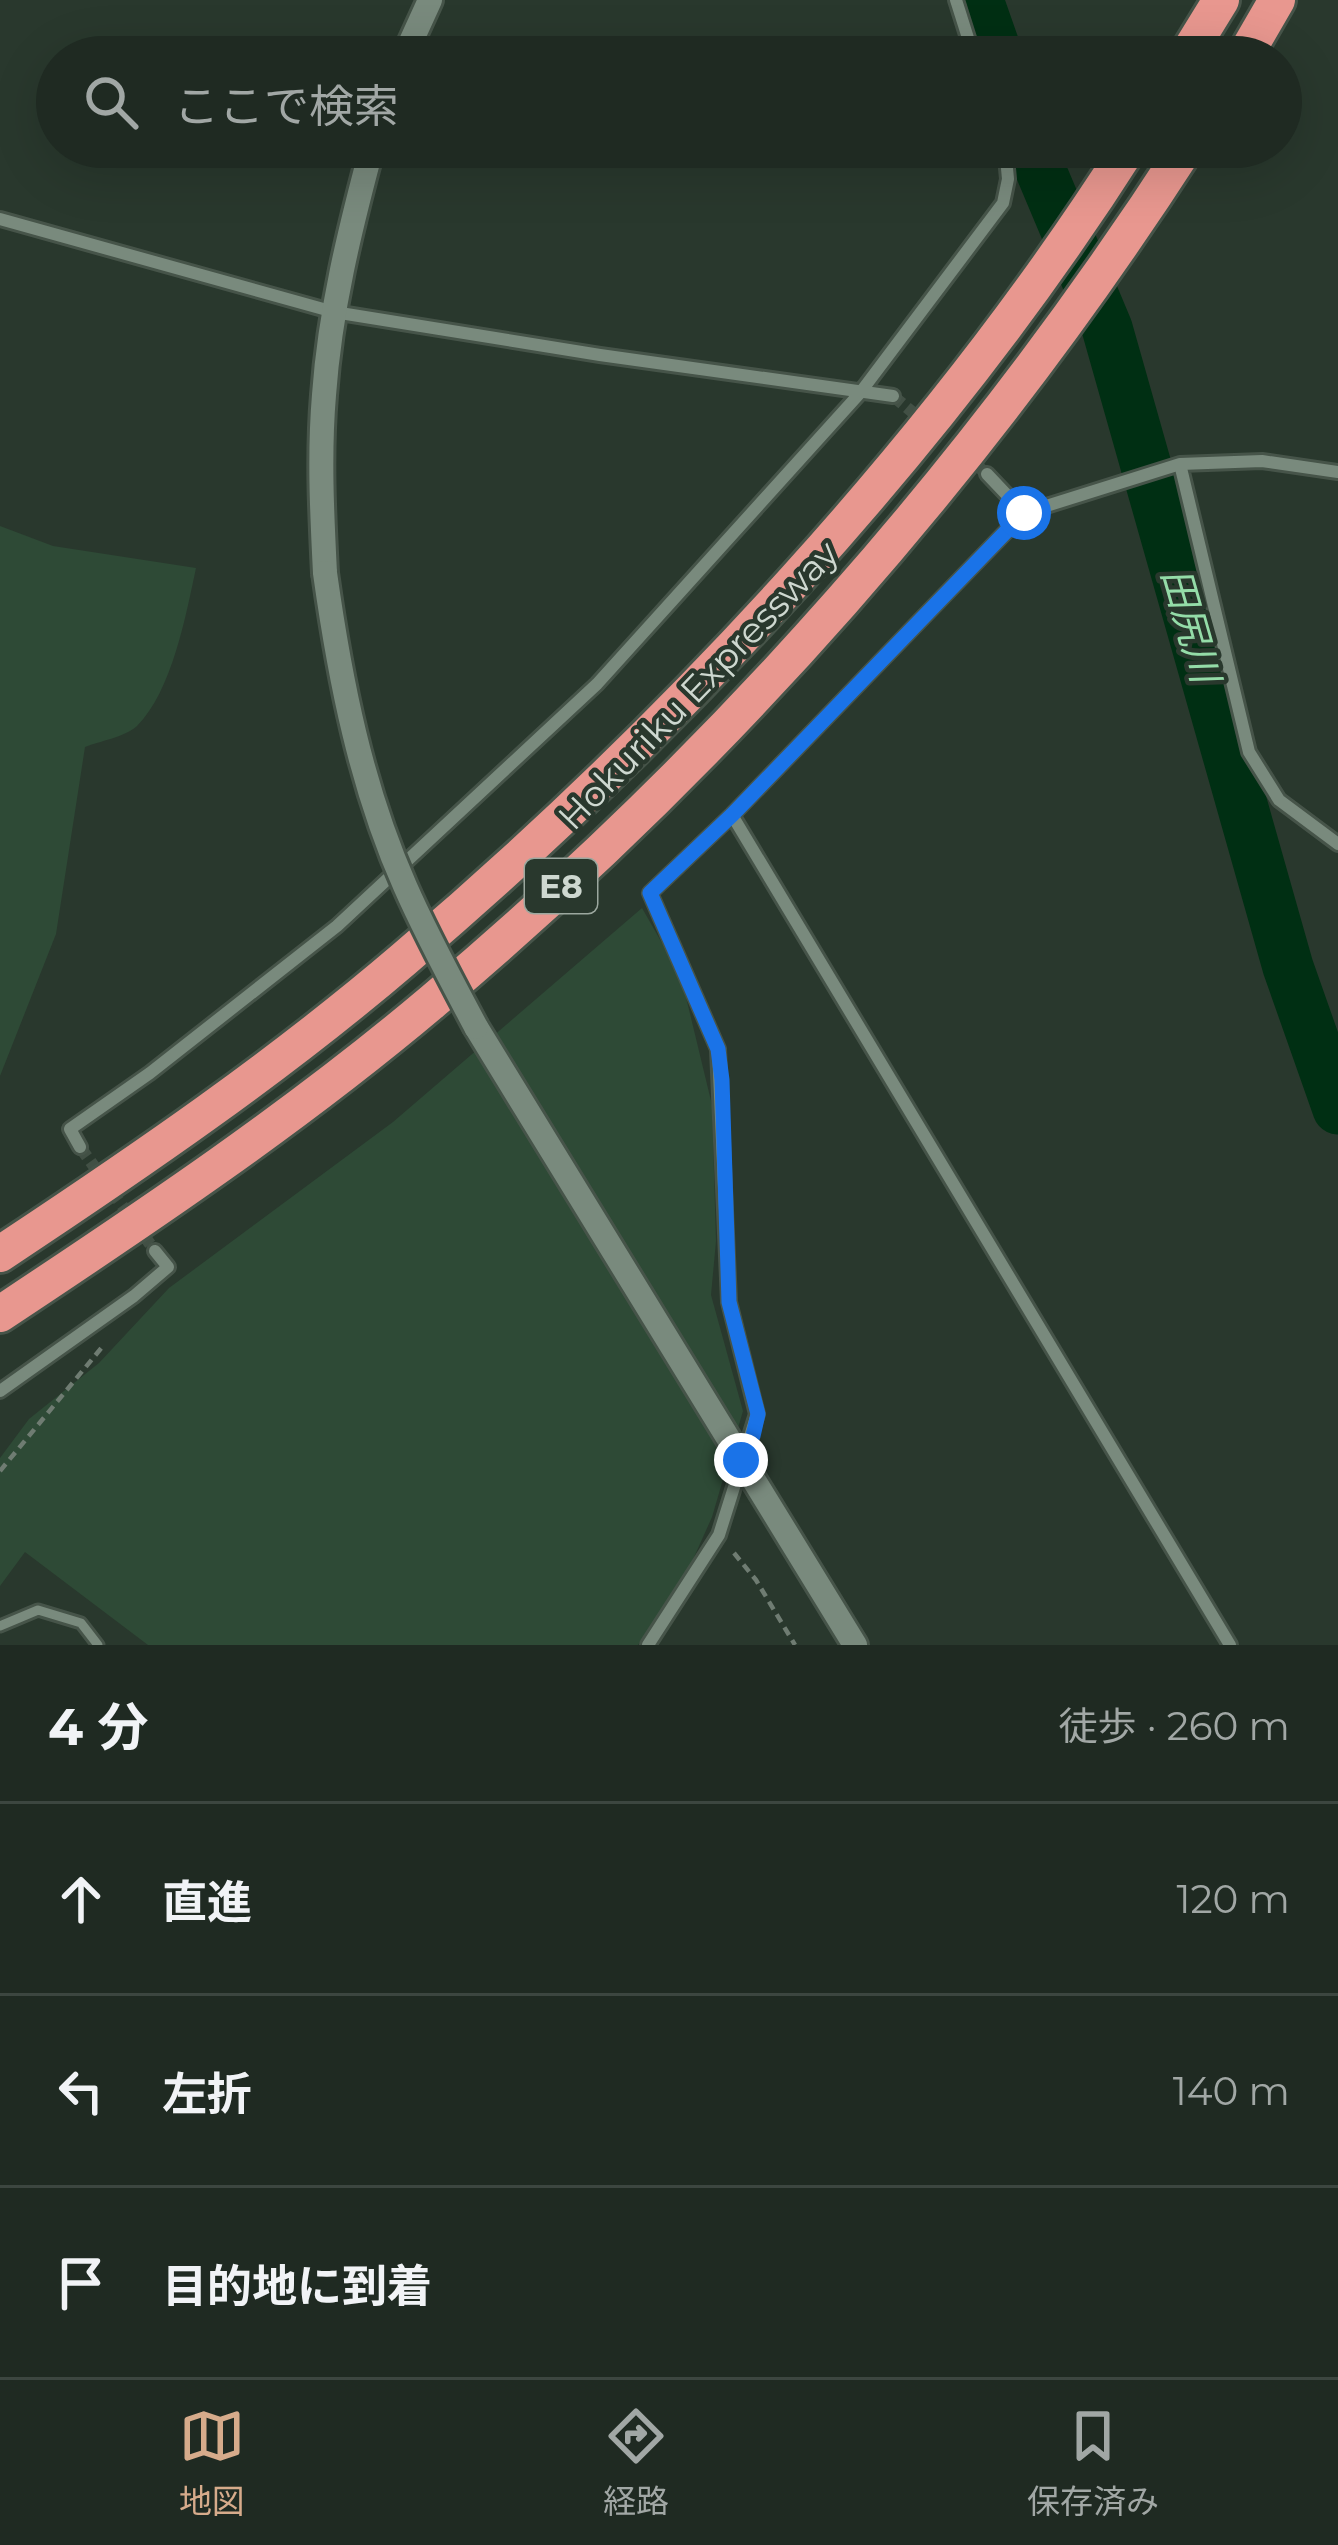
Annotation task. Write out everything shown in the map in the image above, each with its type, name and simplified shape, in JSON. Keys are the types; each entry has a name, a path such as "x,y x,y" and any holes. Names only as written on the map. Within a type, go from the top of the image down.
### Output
{"highway":[{"path":"1199,36 1221,0"},
{"path":"1256,36 1277,0"},
{"name":"Hokuriku Expressway","path":"0,1254 118,1176 264,1069 402,962 528,850 776,600 898,459 1014,312 1115,168"},
{"name":"Hokuriku Expressway","path":"0,1314 146,1218 432,1002 699,753 821,625 932,495 1036,364 1172,168"}],"street":[{"path":"414,36 430,0"},
{"path":"956,0 967,36"},
{"path":"366,168 334,312 322,457 325,573 337,656 375,807 404,884 476,1027 856,1645"},
{"path":"80,1147 70,1129 150,1073 337,926 598,684 860,393 1003,202 1007,168"},
{"path":"0,219 334,312 892,396"},
{"path":"648,1645 719,1535 758,1414 729,1302 718,1049 650,893 732,815 1024,513 1175,466 1262,461 1338,472"},
{"path":"1175,466 1249,752 1279,800 1338,844"},
{"path":"987,474 1024,513"},
{"path":"732,815 1230,1645"},
{"path":"0,1391 168,1267 154,1250"}],"lane":[{"path":"0,1626 38,1610 81,1623 98,1645"}],"path":[{"path":"0,1471 109,1340"},
{"path":"719,1535 756,1580 795,1645"}],"green space":[{"path":"0,526 53,546 196,568 176,652 149,711 132,730 85,747 56,934 0,1076"},
{"path":"642,908 685,993 712,1105 716,1241 711,1295 743,1411 712,1517 682,1584 638,1645 148,1645 25,1552 0,1586 0,1458 29,1419 99,1363 169,1288 393,1122"}],"waterway":[{"name":"田尻川","path":"978,0 991,36"},
{"name":"田尻川","path":"1040,168 1107,328 1288,967 1338,1109"}],"tunnel":[{"path":"893,396 987,474"},
{"path":"80,1147 155,1251"}],"route":[{"path":"741,1460 758,1414 729,1302 718,1049 650,893 732,815 1024,513"}]}
